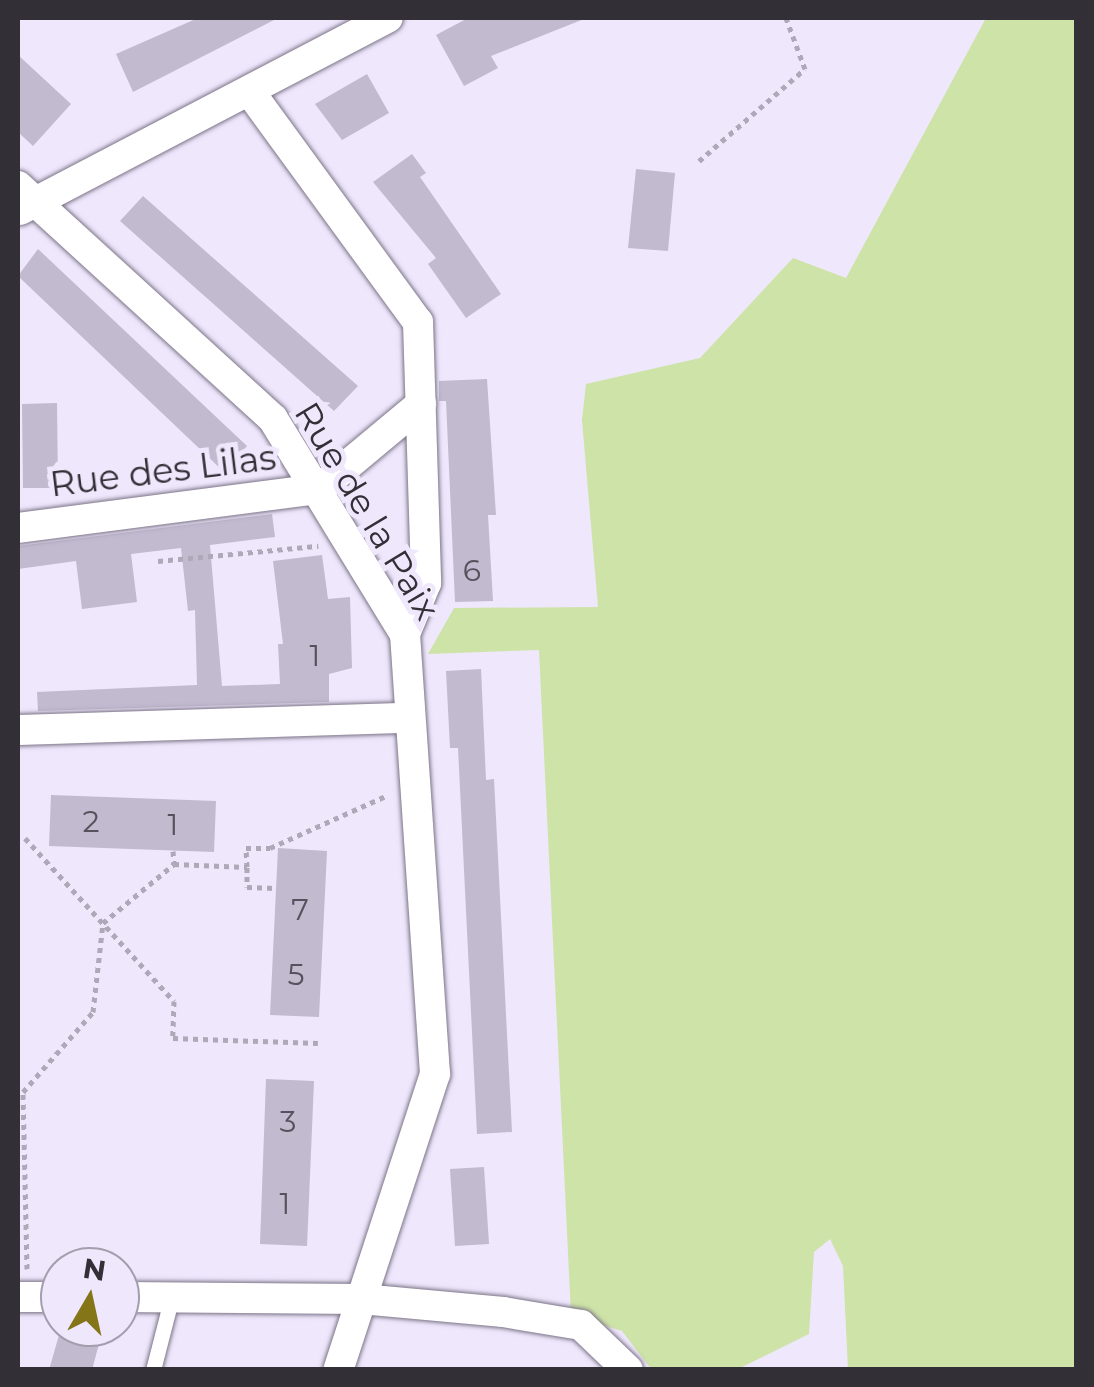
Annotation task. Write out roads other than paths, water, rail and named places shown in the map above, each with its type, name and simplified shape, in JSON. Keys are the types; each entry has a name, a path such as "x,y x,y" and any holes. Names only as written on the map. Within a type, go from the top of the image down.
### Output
{"street":[{"path":"23,200 250,92 388,18"},
{"path":"250,92 418,322 426,583 405,634"},
{"name":"Rue de la Paix","path":"23,200 273,419 405,634 434,1074 338,1370"},
{"path":"319,489 422,404"},
{"name":"Rue des Lilas","path":"18,528 319,489"},
{"path":"18,730 409,718"},
{"path":"140,1296 361,1299 581,1325 628,1370"}],"lane":[{"path":"152,1370 172,1296"}]}
